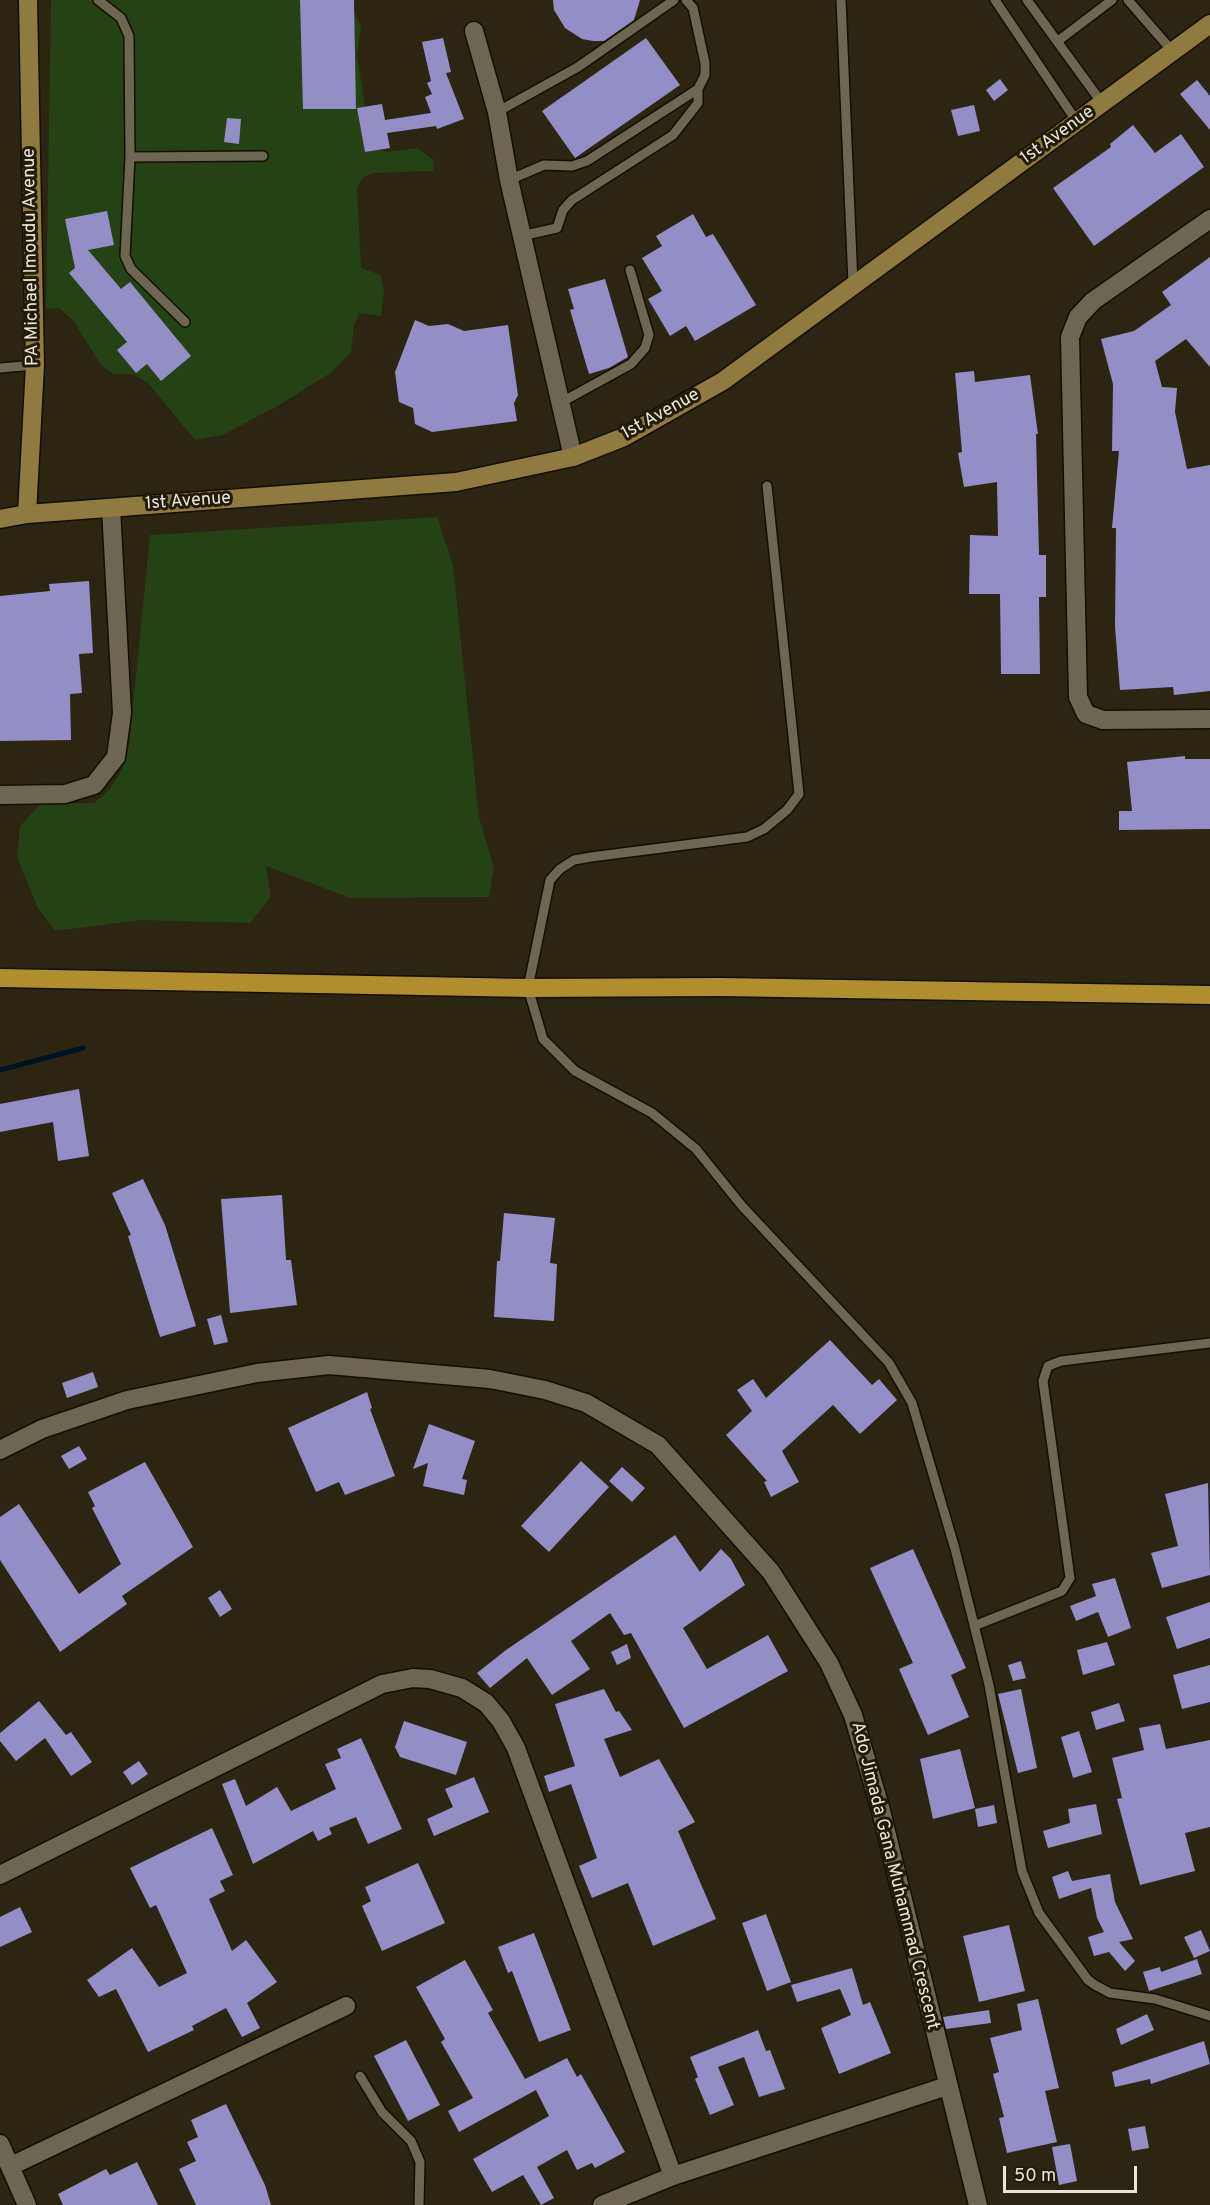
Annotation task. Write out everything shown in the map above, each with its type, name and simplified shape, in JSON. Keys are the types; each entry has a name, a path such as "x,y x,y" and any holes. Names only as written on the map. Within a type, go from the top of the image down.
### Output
{"main road":[{"path":"0,978 528,988 721,987 1210,995"}],"street":[{"name":"PA Michael Imoudu Avenue","path":"27,514 34,365 28,0"},
{"name":"1st Avenue","path":"0,519 27,514 456,482 573,457 624,437 723,381 1210,24"},
{"path":"474,31 497,112 509,180 573,457"},
{"path":"1210,219 1093,301 1078,317 1070,337 1078,697 1086,714 1103,720 1210,719"},
{"path":"0,795 65,794 94,784 116,757 123,713 111,508"},
{"name":"Ado Jimada Gana Muhammad Crescent","path":"0,1450 42,1429 127,1400 257,1373 329,1365 490,1378 545,1390 586,1403 658,1445 771,1572 829,1663 853,1715 880,1807 978,2205"},
{"path":"0,1875 382,1684 413,1678 430,1678 462,1688 486,1703 516,1748 673,2176"},
{"path":"10,2166 346,2006"},
{"path":"602,2205 673,2176 947,2085"},
{"path":"0,2144 27,2205"}],"lane":[{"path":"98,0 122,18 129,36 130,157 125,256 131,269 185,322"},
{"path":"497,112 578,67 674,0"},
{"path":"522,236 557,228 563,210 572,200 673,135 698,103 698,90 705,75 705,63 693,9 686,0"},
{"path":"841,0 854,287"},
{"path":"995,0 1077,122"},
{"path":"1027,0 1102,103"},
{"path":"1058,41 1112,0"},
{"path":"1128,0 1173,53"},
{"path":"509,180 544,165 572,165 587,161 698,90"},
{"path":"130,157 263,156"},
{"path":"560,403 631,364 645,348 649,335 630,270"},
{"path":"0,368 34,365"},
{"path":"767,486 799,794 787,810 764,829 747,837 591,857 574,860 560,869 550,880 528,988 543,1039 575,1071 652,1113 696,1149 742,1206 889,1362 912,1402 974,1626 989,1685 1022,1870 1039,1913 1088,1980 1095,1986 1110,1993 1155,1999 1210,2016"},
{"path":"974,1626 1062,1591 1070,1578 1042,1381 1048,1366 1061,1361 1210,1343"},
{"path":"360,2076 382,2112 411,2141 420,2162 419,2205"}],"green space":[{"path":"51,0 348,0 361,26 357,54 371,147 387,152 417,148 433,160 434,171 374,173 363,177 357,189 361,268 381,275 384,291 381,316 360,313 354,325 351,352 332,372 281,404 223,435 195,440 149,384 133,374 113,374 101,365 73,320 59,308 46,309"},
{"path":"437,517 453,565 479,817 494,868 489,897 350,898 266,866 271,897 250,923 141,920 55,931 38,908 17,857 20,826 41,804 94,803 110,789 123,768 129,746 150,535"}],"building":[{"path":"300,0 354,0 356,109 303,109"},
{"path":"553,0 640,0 634,20 604,41 593,41 582,39 565,28 554,10"},
{"path":"443,38 451,72 446,73 464,119 437,129 436,126 387,133 390,148 365,152 357,108 382,104 385,120 431,113 425,97 432,94 427,83 431,81 422,42"},
{"path":"646,38 680,85 575,158 542,111"},
{"path":"1000,79 1008,90 994,101 986,90"},
{"path":"1197,80 1210,96 1210,130 1180,94"},
{"path":"974,105 980,131 958,136 951,110"},
{"path":"227,118 241,119 239,144 224,142"},
{"path":"1133,125 1155,153 1181,134 1204,167 1094,246 1053,188 1111,147 1110,144"},
{"path":"107,211 114,245 88,250 121,289 130,282 191,356 161,381 147,364 136,373 117,350 127,342 69,273 75,268 65,219"},
{"path":"693,214 706,237 713,234 756,305 695,341 686,326 670,336 648,299 662,291 642,258 662,246 656,236"},
{"path":"1210,257 1210,367 1186,339 1155,361 1162,387 1177,388 1175,412 1187,469 1210,465 1210,691 1174,695 1173,687 1120,690 1115,627 1116,528 1112,528 1119,451 1112,451 1113,384 1101,339 1134,331 1171,305 1162,292"},
{"path":"605,279 628,357 609,368 589,374 570,310 574,309 568,289"},
{"path":"415,320 429,326 448,324 464,331 508,325 518,395 514,403 517,421 432,432 415,424 413,408 399,402 395,372"},
{"path":"974,371 975,382 1030,375 1038,434 1036,434 1039,555 1046,555 1046,597 1039,597 1040,674 1001,674 1000,594 969,594 970,535 998,536 997,482 964,487 958,453 962,452 955,373"},
{"path":"89,581 93,653 79,654 82,693 70,694 71,740 0,741 0,596 50,591 49,584"},
{"path":"1185,756 1185,759 1210,759 1210,829 1119,830 1119,811 1132,811 1127,762"},
{"path":"79,1089 89,1156 58,1161 53,1122 0,1132 0,1104"},
{"path":"143,1179 165,1225 196,1326 160,1337 128,1236 131,1235 112,1193"},
{"path":"282,1195 286,1260 291,1260 297,1305 230,1313 221,1199"},
{"path":"504,1213 555,1218 550,1263 557,1264 554,1321 494,1317 497,1261 500,1261"},
{"path":"221,1315 228,1342 214,1345 207,1319"},
{"path":"830,1340 872,1385 879,1379 897,1400 860,1434 833,1405 782,1451 799,1482 771,1497 764,1482 767,1481 726,1435 752,1411 737,1390 753,1379 766,1398"},
{"path":"93,1372 98,1387 67,1398 62,1383"},
{"path":"367,1392 372,1408 370,1409 395,1476 345,1495 339,1482 316,1492 288,1428"},
{"path":"429,1424 475,1441 462,1479 467,1480 464,1495 423,1486 428,1463 413,1469"},
{"path":"79,1446 87,1459 69,1469 61,1456"},
{"path":"581,1461 609,1487 549,1552 521,1526"},
{"path":"145,1462 193,1547 122,1596 127,1604 60,1652 0,1560 0,1517 19,1504 79,1594 121,1564 92,1508 95,1506 88,1492"},
{"path":"622,1467 645,1488 632,1502 609,1481"},
{"path":"1208,1483 1210,1575 1162,1588 1151,1553 1178,1546 1165,1494"},
{"path":"675,1535 700,1572 721,1549 731,1559 745,1585 683,1628 707,1669 768,1635 788,1671 684,1728 631,1633 624,1635 610,1613 571,1641 590,1669 552,1695 527,1658 490,1688 477,1673 506,1650"},
{"path":"913,1549 966,1668 951,1675 969,1717 928,1735 899,1669 913,1663 870,1568"},
{"path":"1115,1578 1131,1628 1108,1637 1098,1612 1076,1621 1070,1606 1096,1596 1092,1584"},
{"path":"220,1590 232,1609 220,1617 208,1598"},
{"path":"1210,1602 1210,1638 1177,1649 1166,1617"},
{"path":"1107,1642 1115,1665 1083,1675 1077,1650"},
{"path":"627,1644 631,1658 617,1665 611,1652"},
{"path":"1021,1661 1026,1678 1013,1681 1008,1665"},
{"path":"1210,1665 1210,1702 1182,1709 1173,1675"},
{"path":"604,1689 616,1712 619,1711 632,1730 604,1739 620,1777 659,1759 695,1822 678,1831 716,1919 653,1946 628,1883 592,1898 579,1866 597,1858 571,1784 549,1792 544,1776 575,1766 555,1704"},
{"path":"1021,1689 1037,1768 1018,1773 998,1694"},
{"path":"39,1701 66,1735 71,1732 92,1762 71,1776 45,1738 16,1761 0,1741 0,1733"},
{"path":"1119,1703 1125,1721 1096,1730 1091,1712"},
{"path":"404,1721 467,1742 456,1775 400,1757 395,1747"},
{"path":"1160,1724 1166,1749 1210,1740 1210,1827 1185,1833 1195,1871 1140,1885 1117,1799 1122,1798 1112,1758 1144,1750 1139,1728"},
{"path":"1079,1731 1092,1772 1073,1778 1061,1737"},
{"path":"361,1738 402,1829 368,1844 356,1817 329,1828 332,1834 318,1841 313,1831 253,1864 222,1784 235,1779 246,1806 277,1787 291,1811 336,1789 325,1764 341,1758 337,1749"},
{"path":"960,1749 975,1808 933,1819 920,1759"},
{"path":"139,1761 148,1774 132,1785 123,1772"},
{"path":"474,1777 489,1812 434,1836 427,1819 453,1807 445,1789"},
{"path":"1096,1804 1102,1834 1048,1848 1043,1831 1070,1823 1068,1809"},
{"path":"994,1805 997,1823 978,1827 975,1809"},
{"path":"212,1828 233,1875 220,1881 225,1891 209,1899 232,1951 246,1940 277,1982 247,2003 260,2028 242,2037 226,2008 192,2026 194,2030 148,2052 116,1989 99,1997 87,1980 132,1948 159,1987 187,1973 156,1905 150,1908 130,1868"},
{"path":"418,1863 445,1923 382,1951 362,1906 371,1901 365,1887"},
{"path":"1068,1871 1072,1881 1110,1874 1115,1902 1133,1939 1119,1942 1135,1961 1125,1971 1109,1952 1094,1956 1088,1937 1104,1932 1097,1918 1091,1888 1059,1899 1052,1877"},
{"path":"20,1907 32,1932 0,1947 0,1917"},
{"path":"766,1914 791,1982 767,1991 742,1923"},
{"path":"1009,1925 1025,1991 979,2002 963,1936"},
{"path":"1201,1930 1210,1951 1194,1958 1184,1937"},
{"path":"534,1933 571,2030 539,2042 512,1971 508,1973 498,1947"},
{"path":"1197,1959 1202,1974 1149,1991 1143,1972 1160,1967 1161,1972"},
{"path":"465,1960 493,2010 488,2013 525,2079 567,2058 577,2077 581,2074 625,2152 595,2168 592,2163 577,2170 567,2150 537,2167 554,2198 541,2205 523,2175 492,2192 473,2159 549,2116 536,2090 459,2132 448,2111 473,2098 441,2042 445,2039 416,1987"},
{"path":"852,1968 863,2005 870,2002 891,2053 839,2074 821,2028 851,2015 840,1989 797,2002 791,1985"},
{"path":"1038,1999 1059,2088 1045,2091 1057,2142 1007,2153 999,2118 1004,2117 993,2074 999,2072 990,2038 1022,2030 1017,2004"},
{"path":"989,2010 991,2023 946,2029 943,2017"},
{"path":"1147,2014 1154,2030 1121,2045 1116,2029"},
{"path":"758,2030 766,2051 770,2050 785,2089 759,2097 744,2057 718,2067 734,2105 710,2115 695,2079 698,2077 690,2057"},
{"path":"406,2040 440,2105 408,2121 374,2056"},
{"path":"1204,2041 1210,2064 1151,2084 1150,2079 1115,2087 1112,2072"},
{"path":"226,2104 265,2185 271,2205 196,2205 179,2169 196,2161 187,2142 198,2137 191,2120"},
{"path":"1145,2126 1149,2148 1132,2151 1128,2129"},
{"path":"1070,2144 1077,2181 1059,2185 1052,2147"},
{"path":"137,2162 158,2205 63,2205 58,2194 106,2169 110,2175"}],"waterway":[{"path":"0,1070 83,1048"}]}
